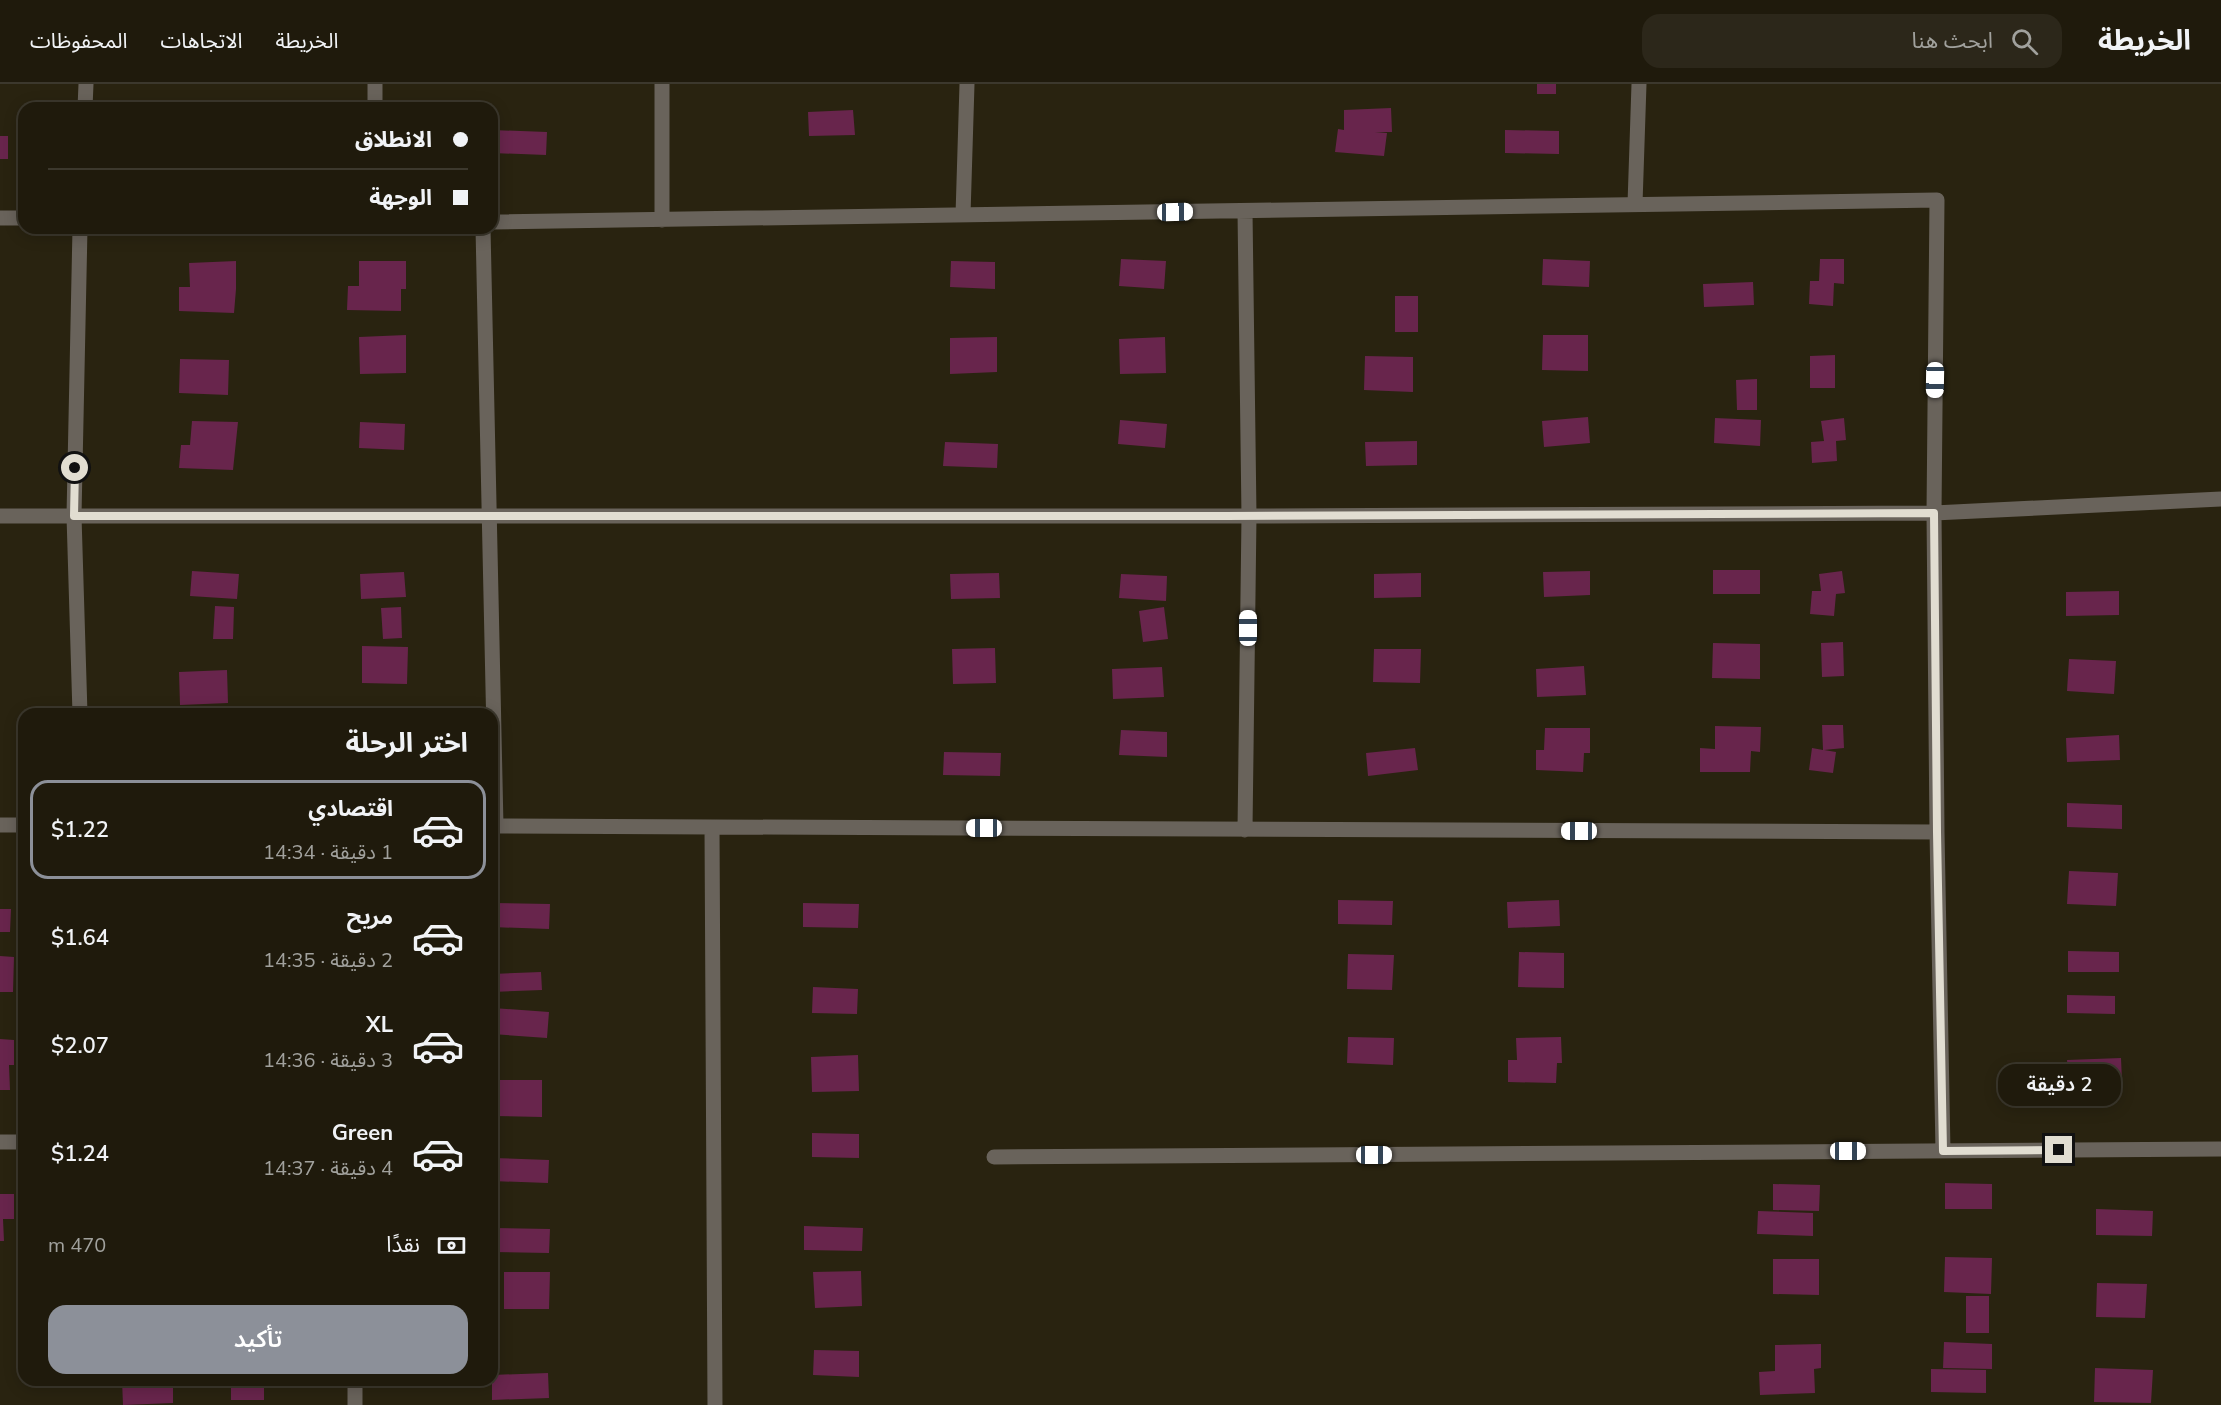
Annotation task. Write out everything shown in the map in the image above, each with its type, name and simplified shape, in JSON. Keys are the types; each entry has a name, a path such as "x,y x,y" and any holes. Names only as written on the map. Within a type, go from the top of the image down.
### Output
{"street":[{"path":"85,102 86,84"},
{"path":"375,84 375,102"},
{"path":"662,84 662,220"},
{"path":"963,215 967,84"},
{"path":"1635,204 1639,84"},
{"path":"498,222 1937,200 1934,513 1943,1151"},
{"path":"1245,211 1249,516 1245,830"},
{"path":"0,218 18,218"},
{"path":"80,234 74,516 80,708"},
{"path":"483,234 492,708"},
{"path":"0,516 1249,516 1934,513 2221,500"},
{"path":"0,825 18,825"},
{"path":"498,826 1937,832"},
{"path":"712,827 715,1405"},
{"path":"0,1142 18,1142"},
{"path":"994,1157 2221,1149"},
{"path":"355,1386 355,1405"}],"building":[{"path":"1537,84 1556,84 1556,94 1537,94"},
{"path":"1391,108 1392,132 1375,132 1387,133 1384,156 1335,152 1338,129 1344,130 1344,110"},
{"path":"853,110 855,135 809,136 808,112"},
{"path":"498,130 547,132 546,155 498,153"},
{"path":"1505,130 1559,131 1559,154 1505,153"},
{"path":"0,136 8,136 8,159 0,159"},
{"path":"1121,259 1166,261 1164,289 1119,286"},
{"path":"1543,259 1590,261 1589,287 1542,285"},
{"path":"1820,259 1844,259 1844,284 1834,283 1833,306 1809,304 1810,281 1819,281"},
{"path":"236,261 234,313 179,311 179,287 190,287 189,263"},
{"path":"359,261 406,261 406,289 401,289 401,311 347,310 348,286 359,286"},
{"path":"951,261 995,262 995,289 950,287"},
{"path":"1753,282 1754,305 1704,307 1703,284"},
{"path":"1395,296 1418,296 1418,332 1395,332"},
{"path":"406,335 406,373 360,374 359,337"},
{"path":"1543,335 1588,335 1588,371 1542,370"},
{"path":"997,337 997,372 950,374 950,338"},
{"path":"1165,337 1166,373 1120,374 1119,339"},
{"path":"1835,355 1835,388 1810,388 1810,356"},
{"path":"1365,356 1413,357 1413,392 1364,390"},
{"path":"180,359 229,360 228,395 179,393"},
{"path":"1757,379 1757,410 1737,410 1736,380"},
{"path":"1588,417 1590,443 1544,447 1542,421"},
{"path":"1715,418 1761,420 1760,446 1714,443"},
{"path":"1844,418 1846,440 1836,441 1837,461 1812,463 1811,442 1824,441 1821,421"},
{"path":"1120,420 1167,424 1165,448 1118,444"},
{"path":"192,421 238,422 233,470 179,468 181,445 190,445"},
{"path":"360,422 405,424 404,450 359,448"},
{"path":"1417,441 1417,465 1366,466 1365,442"},
{"path":"945,442 998,444 997,468 943,466"},
{"path":"1713,570 1760,570 1760,594 1713,594"},
{"path":"192,571 239,574 237,599 190,596"},
{"path":"1590,571 1590,595 1544,597 1543,572"},
{"path":"1842,571 1845,593 1836,594 1834,616 1810,614 1812,591 1821,591 1819,574"},
{"path":"404,572 406,597 361,599 360,574"},
{"path":"999,573 1000,598 951,599 950,574"},
{"path":"1421,573 1421,597 1374,598 1374,574"},
{"path":"1121,574 1167,576 1166,601 1119,598"},
{"path":"2119,591 2119,615 2066,616 2066,592"},
{"path":"215,606 234,607 233,639 213,639"},
{"path":"401,607 402,638 383,639 381,608"},
{"path":"1164,607 1168,639 1143,642 1139,611"},
{"path":"1843,642 1844,676 1822,677 1821,643"},
{"path":"1713,643 1760,644 1760,679 1712,678"},
{"path":"362,646 408,647 407,684 362,683"},
{"path":"995,648 996,683 953,684 952,649"},
{"path":"1374,649 1421,649 1420,683 1373,682"},
{"path":"2069,659 2116,661 2114,694 2067,691"},
{"path":"1584,666 1586,695 1537,697 1536,669"},
{"path":"1162,667 1164,697 1113,699 1112,669"},
{"path":"227,670 228,703 180,705 179,672"},
{"path":"1822,725 1843,725 1844,748 1824,750 1836,752 1833,773 1809,770 1812,748 1823,750"},
{"path":"1715,726 1761,727 1760,752 1751,751 1750,772 1700,772 1700,748 1715,749"},
{"path":"1545,728 1590,728 1590,753 1584,753 1583,772 1536,770 1536,750 1544,750"},
{"path":"1121,730 1167,732 1167,757 1119,755"},
{"path":"2119,735 2120,760 2067,762 2066,738"},
{"path":"1415,748 1418,770 1368,776 1366,753"},
{"path":"944,752 1001,753 1000,776 943,775"},
{"path":"2067,803 2122,805 2122,829 2067,827"},
{"path":"2069,871 2118,873 2116,906 2067,904"},
{"path":"1338,900 1393,901 1392,925 1338,924"},
{"path":"1559,900 1560,926 1508,928 1507,902"},
{"path":"498,903 550,904 549,929 498,927"},
{"path":"803,903 859,904 858,928 803,927"},
{"path":"0,909 11,909 10,932 0,932"},
{"path":"2068,951 2119,952 2119,972 2068,972"},
{"path":"1519,952 1564,953 1564,988 1518,987"},
{"path":"1348,954 1394,955 1392,990 1347,989"},
{"path":"0,956 14,957 13,992 0,992"},
{"path":"541,972 542,990 498,992 498,974"},
{"path":"813,987 858,989 857,1014 812,1013"},
{"path":"2067,995 2115,996 2115,1014 2067,1013"},
{"path":"498,1008 549,1012 547,1038 498,1034"},
{"path":"1348,1037 1394,1038 1393,1065 1347,1063"},
{"path":"1561,1037 1562,1063 1557,1063 1556,1083 1508,1082 1508,1060 1517,1060 1516,1038"},
{"path":"0,1039 14,1040 14,1065 9,1065 10,1090 0,1090"},
{"path":"858,1055 859,1091 812,1092 811,1057"},
{"path":"2121,1058 2122,1081 2069,1083 2067,1060"},
{"path":"498,1080 542,1080 542,1117 498,1116"},
{"path":"812,1133 859,1134 859,1158 812,1157"},
{"path":"498,1158 549,1160 548,1183 498,1181"},
{"path":"1945,1183 1992,1184 1992,1209 1945,1209"},
{"path":"1773,1184 1820,1185 1819,1211 1773,1210"},
{"path":"0,1194 14,1194 14,1219 3,1219 4,1241 0,1241"},
{"path":"2096,1209 2153,1211 2152,1236 2096,1235"},
{"path":"1758,1211 1813,1213 1813,1236 1757,1234"},
{"path":"804,1226 863,1228 862,1251 804,1250"},
{"path":"498,1228 550,1229 549,1253 498,1252"},
{"path":"1945,1257 1992,1258 1991,1294 1944,1292"},
{"path":"1773,1259 1819,1259 1819,1295 1773,1294"},
{"path":"861,1271 862,1306 815,1308 813,1272"},
{"path":"504,1272 550,1272 549,1309 504,1309"},
{"path":"2097,1283 2147,1284 2145,1318 2096,1317"},
{"path":"1966,1296 1989,1296 1989,1333 1966,1333"},
{"path":"1944,1342 1992,1344 1992,1369 1943,1368"},
{"path":"1821,1344 1821,1368 1814,1369 1815,1393 1760,1395 1759,1372 1775,1371 1775,1345"},
{"path":"814,1350 859,1351 859,1377 813,1375"},
{"path":"2095,1368 2153,1370 2151,1403 2094,1402"},
{"path":"1931,1369 1986,1370 1986,1393 1931,1392"},
{"path":"548,1373 549,1398 492,1400 492,1386 498,1386 498,1375"},
{"path":"122,1386 173,1386 173,1403 123,1405"},
{"path":"231,1386 264,1386 264,1400 231,1400"}],"route":[{"path":"75,468 74,516 1225,516 1934,513 1943,1151 2059,1150"}]}
